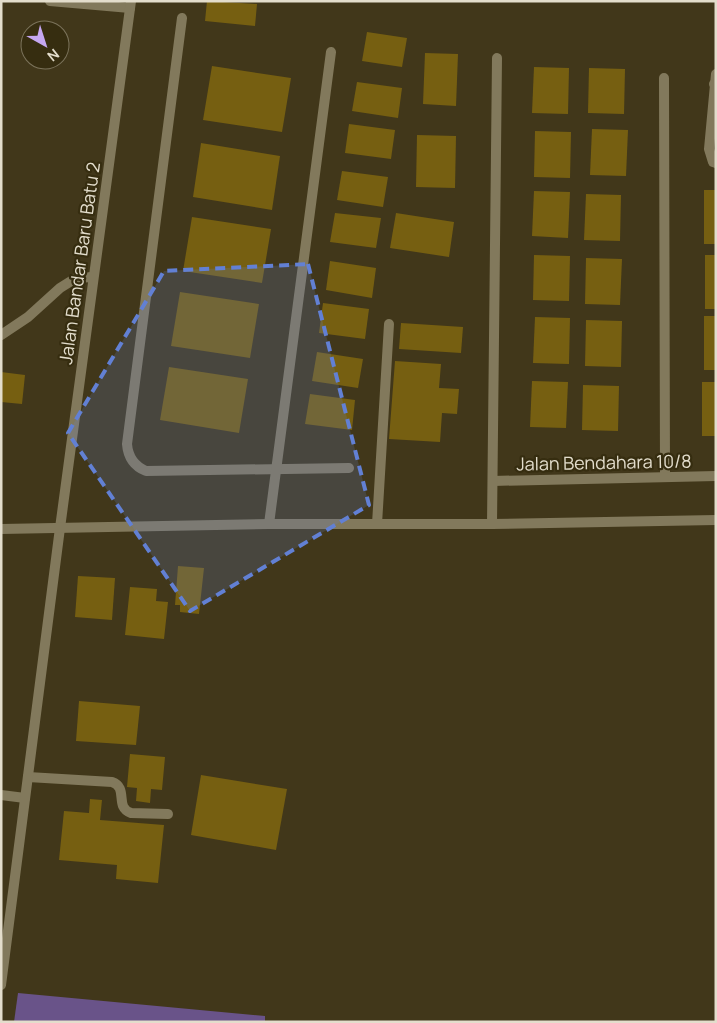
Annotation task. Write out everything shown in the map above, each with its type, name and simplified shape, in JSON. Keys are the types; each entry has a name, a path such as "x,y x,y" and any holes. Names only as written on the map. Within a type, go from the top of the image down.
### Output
{"street":[{"path":"50,1 130,5"},
{"name":"Jalan Bandar Baru Batu 2","path":"1,985 130,5"},
{"path":"182,18 127,444 128,453 138,468 146,471 349,468"},
{"path":"269,524 331,52"},
{"path":"492,524 497,58"},
{"path":"664,78 666,477"},
{"path":"715,81 708,149 713,162 716,163"},
{"path":"1,335 28,317 60,288 76,278 94,277"},
{"path":"377,524 389,324"},
{"name":"Jalan Bendahara 10/8","path":"493,481 716,476"},
{"path":"1,529 269,524 492,524 716,520"},
{"path":"28,777 112,782 121,788 122,807 126,811 132,813 168,814"},
{"path":"1,795 25,798"}],"highlighted area":[{"path":"308,264 369,505 190,611 68,433 164,271"}],"shaded area":[{"path":"18,993 265,1016 265,1022 14,1022"}],"building":[{"path":"207,1 257,4 255,26 205,21"},
{"path":"367,32 407,38 402,67 362,61"},
{"path":"425,53 458,54 456,106 423,104"},
{"path":"212,66 291,78 282,132 203,120"},
{"path":"534,67 569,68 568,114 532,113"},
{"path":"589,68 625,69 624,114 588,113"},
{"path":"357,82 402,88 398,118 352,111"},
{"path":"349,124 395,130 391,159 345,153"},
{"path":"592,129 628,130 626,176 590,175"},
{"path":"535,131 571,132 570,178 534,177"},
{"path":"417,135 456,136 455,188 416,187"},
{"path":"201,143 280,156 272,210 193,197"},
{"path":"342,171 388,177 383,207 337,200"},
{"path":"704,190 716,190 716,244 704,244"},
{"path":"534,191 570,192 568,238 532,236"},
{"path":"586,194 621,195 620,241 584,240"},
{"path":"335,213 381,218 376,248 330,242"},
{"path":"396,213 454,222 449,257 390,248"},
{"path":"192,217 271,229 262,283 183,271"},
{"path":"534,255 570,256 569,301 533,300"},
{"path":"705,255 716,255 716,309 705,309"},
{"path":"586,258 622,259 620,305 585,304"},
{"path":"330,261 376,268 372,298 326,290"},
{"path":"180,292 259,304 250,358 171,346"},
{"path":"323,303 369,309 365,339 319,333"},
{"path":"704,316 716,316 716,370 704,370"},
{"path":"535,317 570,318 569,364 533,363"},
{"path":"586,320 622,321 621,367 585,366"},
{"path":"401,323 463,327 461,353 399,349"},
{"path":"317,352 363,359 358,388 312,381"},
{"path":"395,361 441,364 439,388 459,389 457,414 442,413 440,442 389,439"},
{"path":"169,367 248,379 239,433 160,420"},
{"path":"1,372 25,375 22,404 1,402"},
{"path":"532,381 568,382 566,428 530,427"},
{"path":"702,382 716,382 716,436 702,436"},
{"path":"583,385 619,386 618,431 582,430"},
{"path":"310,394 355,400 352,430 305,424"},
{"path":"178,566 204,568 199,614 180,612 180,605 175,605"},
{"path":"78,576 115,578 112,620 75,617"},
{"path":"130,587 157,589 156,601 168,602 164,639 125,635"},
{"path":"79,701 140,706 136,745 76,741"},
{"path":"130,754 165,757 162,790 151,789 150,803 136,801 137,788 127,787"},
{"path":"201,775 287,789 276,850 191,835"},
{"path":"90,799 102,800 100,820 164,825 158,883 116,879 117,865 59,860 64,811 89,813"}]}
